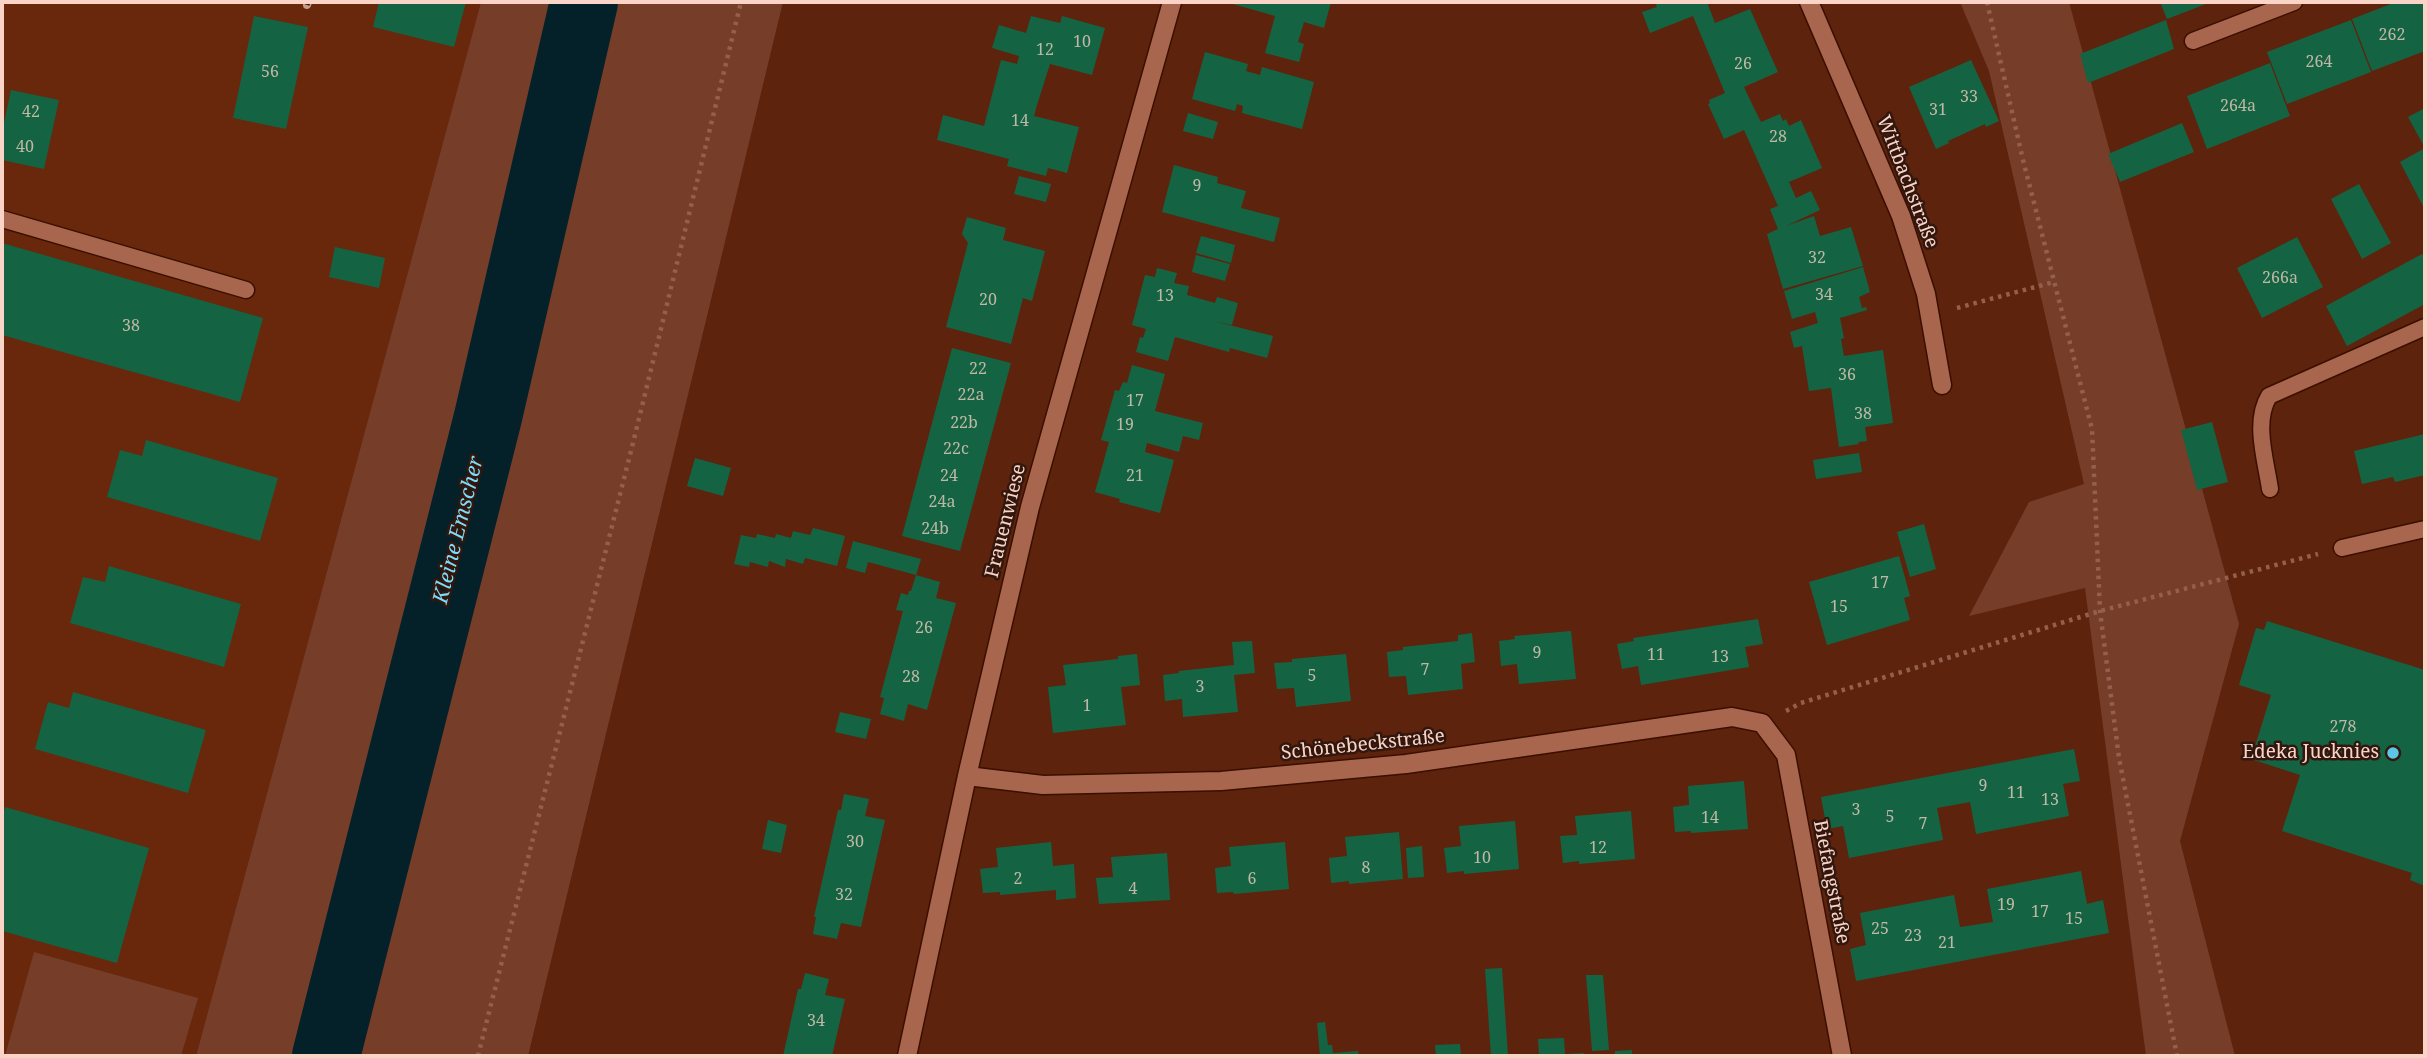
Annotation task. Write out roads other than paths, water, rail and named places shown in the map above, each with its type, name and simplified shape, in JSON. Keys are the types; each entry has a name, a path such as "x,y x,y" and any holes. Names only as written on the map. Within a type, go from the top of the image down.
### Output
{"street":[{"name":"Frauenwiese","path":"907,1056 967,776 1030,507 1172,2"},
{"name":"Wittbachstraße","path":"1809,2 1901,216 1926,294 1942,385"},
{"name":"Schönebeckstraße","path":"967,776 1043,785 1221,781 1406,764 1732,717 1762,723"},
{"name":"Biefangstraße","path":"1762,723 1786,755 1842,1056"}],"lane":[{"path":"2193,41 2294,2"},
{"path":"2,219 246,290"},
{"path":"2270,489 2262,427 2262,408 2269,396 2425,327"},
{"path":"2342,548 2425,529"}],"waterway":[{"name":"Kleine Emscher","path":"326,1056 488,417 584,2"}],"place":[{"name":"Edeka Jucknies","path":"2393,753"}]}
